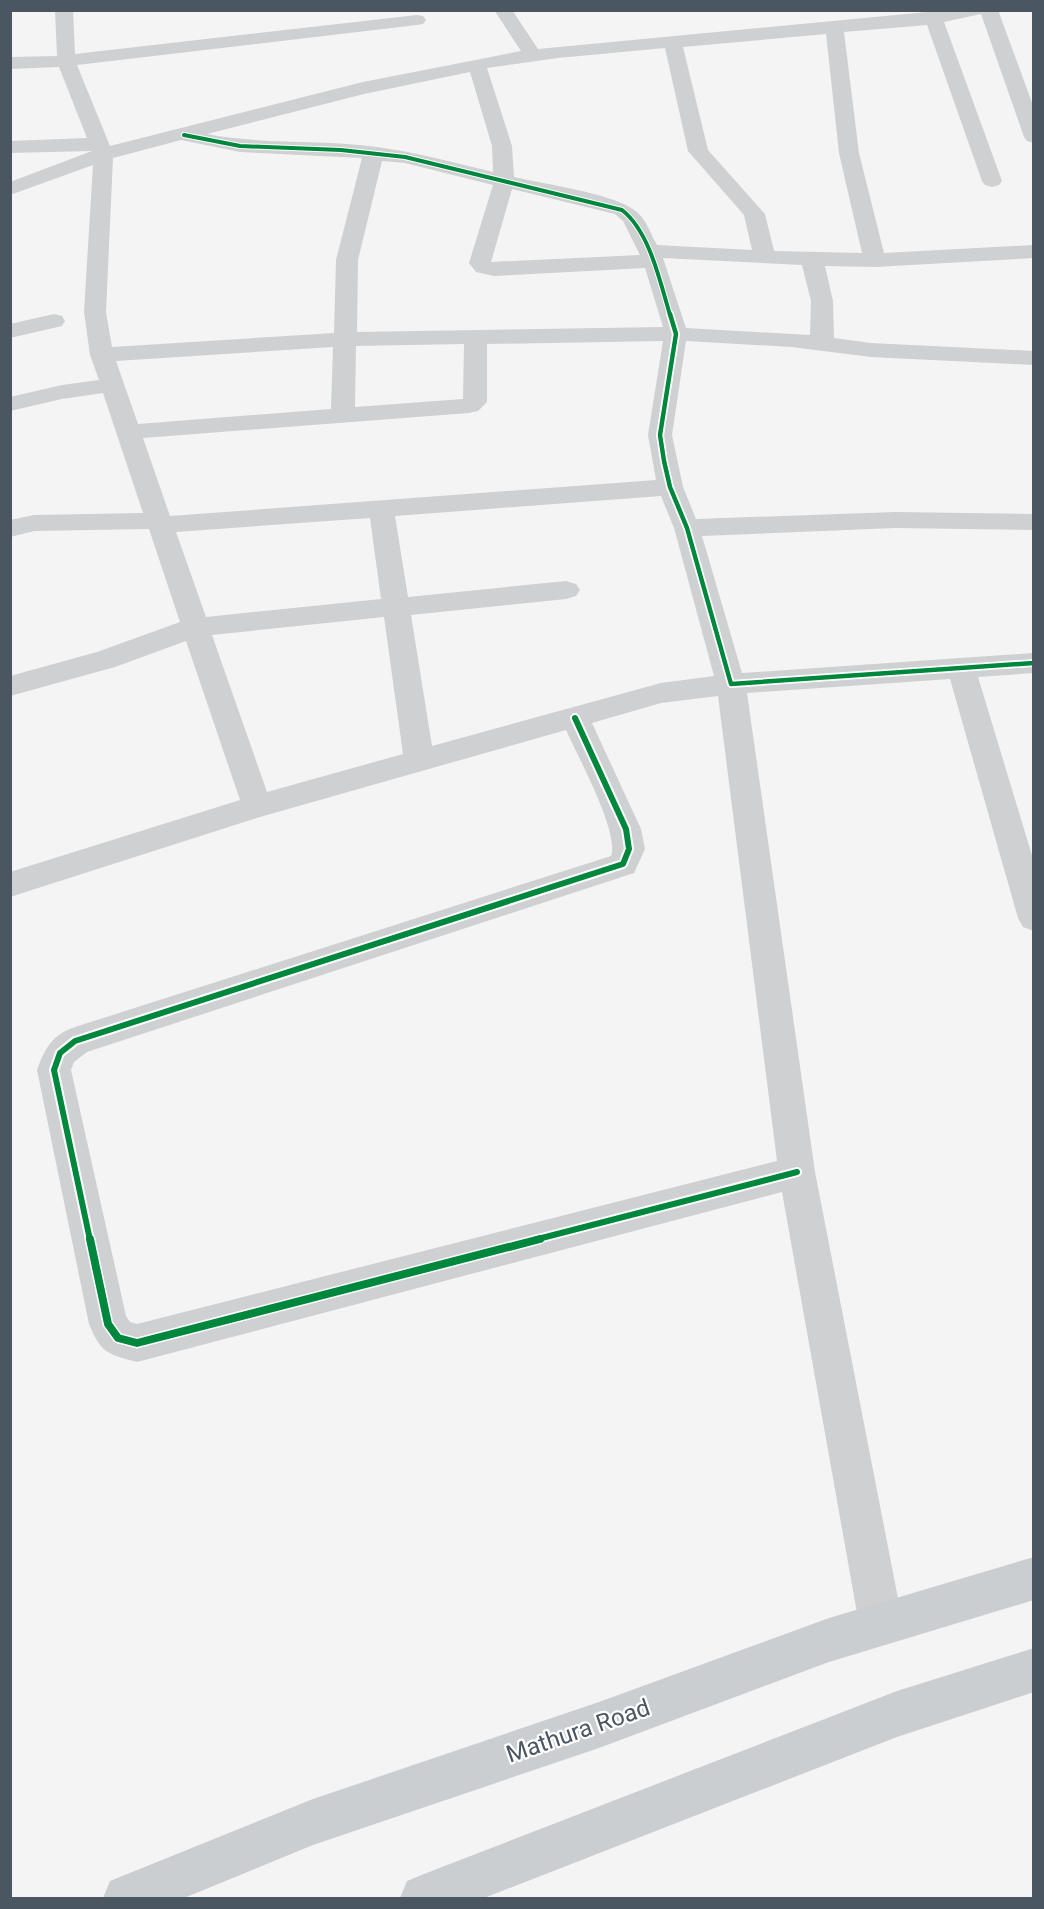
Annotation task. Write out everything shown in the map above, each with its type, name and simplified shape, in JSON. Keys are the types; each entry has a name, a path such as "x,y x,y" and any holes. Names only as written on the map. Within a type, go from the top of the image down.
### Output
{"main road":[{"name":"Mathura Road","path":"127,1899 313,1821 599,1725 829,1640 1034,1578"},
{"path":"424,1899 897,1714 1034,1670"}],"street":[{"path":"64,10 66,61 101,149 103,186 95,312 102,356 257,806"},
{"path":"503,10 532,55"},
{"path":"989,10 1034,137"},
{"path":"10,147 101,149 184,135 373,86 532,55 673,42 839,22 934,19 967,12"},
{"path":"934,19 992,181"},
{"path":"10,63 66,61 417,20"},
{"path":"839,22 849,153 875,260"},
{"path":"673,42 698,152 754,214 765,257"},
{"path":"477,65 502,146 504,181 480,263 484,267 494,269 652,256 875,260 1034,251"},
{"path":"184,135 240,146 374,152 405,157 605,204 622,210 632,218 652,256 676,334 660,435 670,486 687,528 731,684 797,1172 881,1624"},
{"path":"10,189 101,149"},
{"path":"343,415 347,260 374,152"},
{"path":"812,259 822,301 822,343"},
{"path":"10,331 54,321"},
{"path":"102,356 344,339 676,334 822,343 871,350 1034,357"},
{"path":"128,432 469,406 475,402 476,395 475,336"},
{"path":"10,404 62,392 112,385"},
{"path":"10,530 45,523 154,521 160,525 670,486"},
{"path":"381,507 419,761"},
{"path":"687,528 895,520 1034,522"},
{"path":"10,686 105,660 195,627 566,590"},
{"path":"10,885 257,806 661,693 731,684 1034,663"},
{"path":"961,668 1034,918"},
{"path":"575,718 626,829 629,849 623,864 75,1041 60,1053 54,1070 108,1324 118,1338 137,1343 797,1172"}],"cycle path":[{"path":"184,135 240,146 341,150 405,157 605,204 622,210 632,218 654,261 676,334 660,435 664,461 670,487 687,528 731,684 1034,663"},
{"path":"575,718 626,829 629,849 623,864 75,1041 60,1053 54,1070 108,1324 118,1338 137,1343 797,1172"}]}
